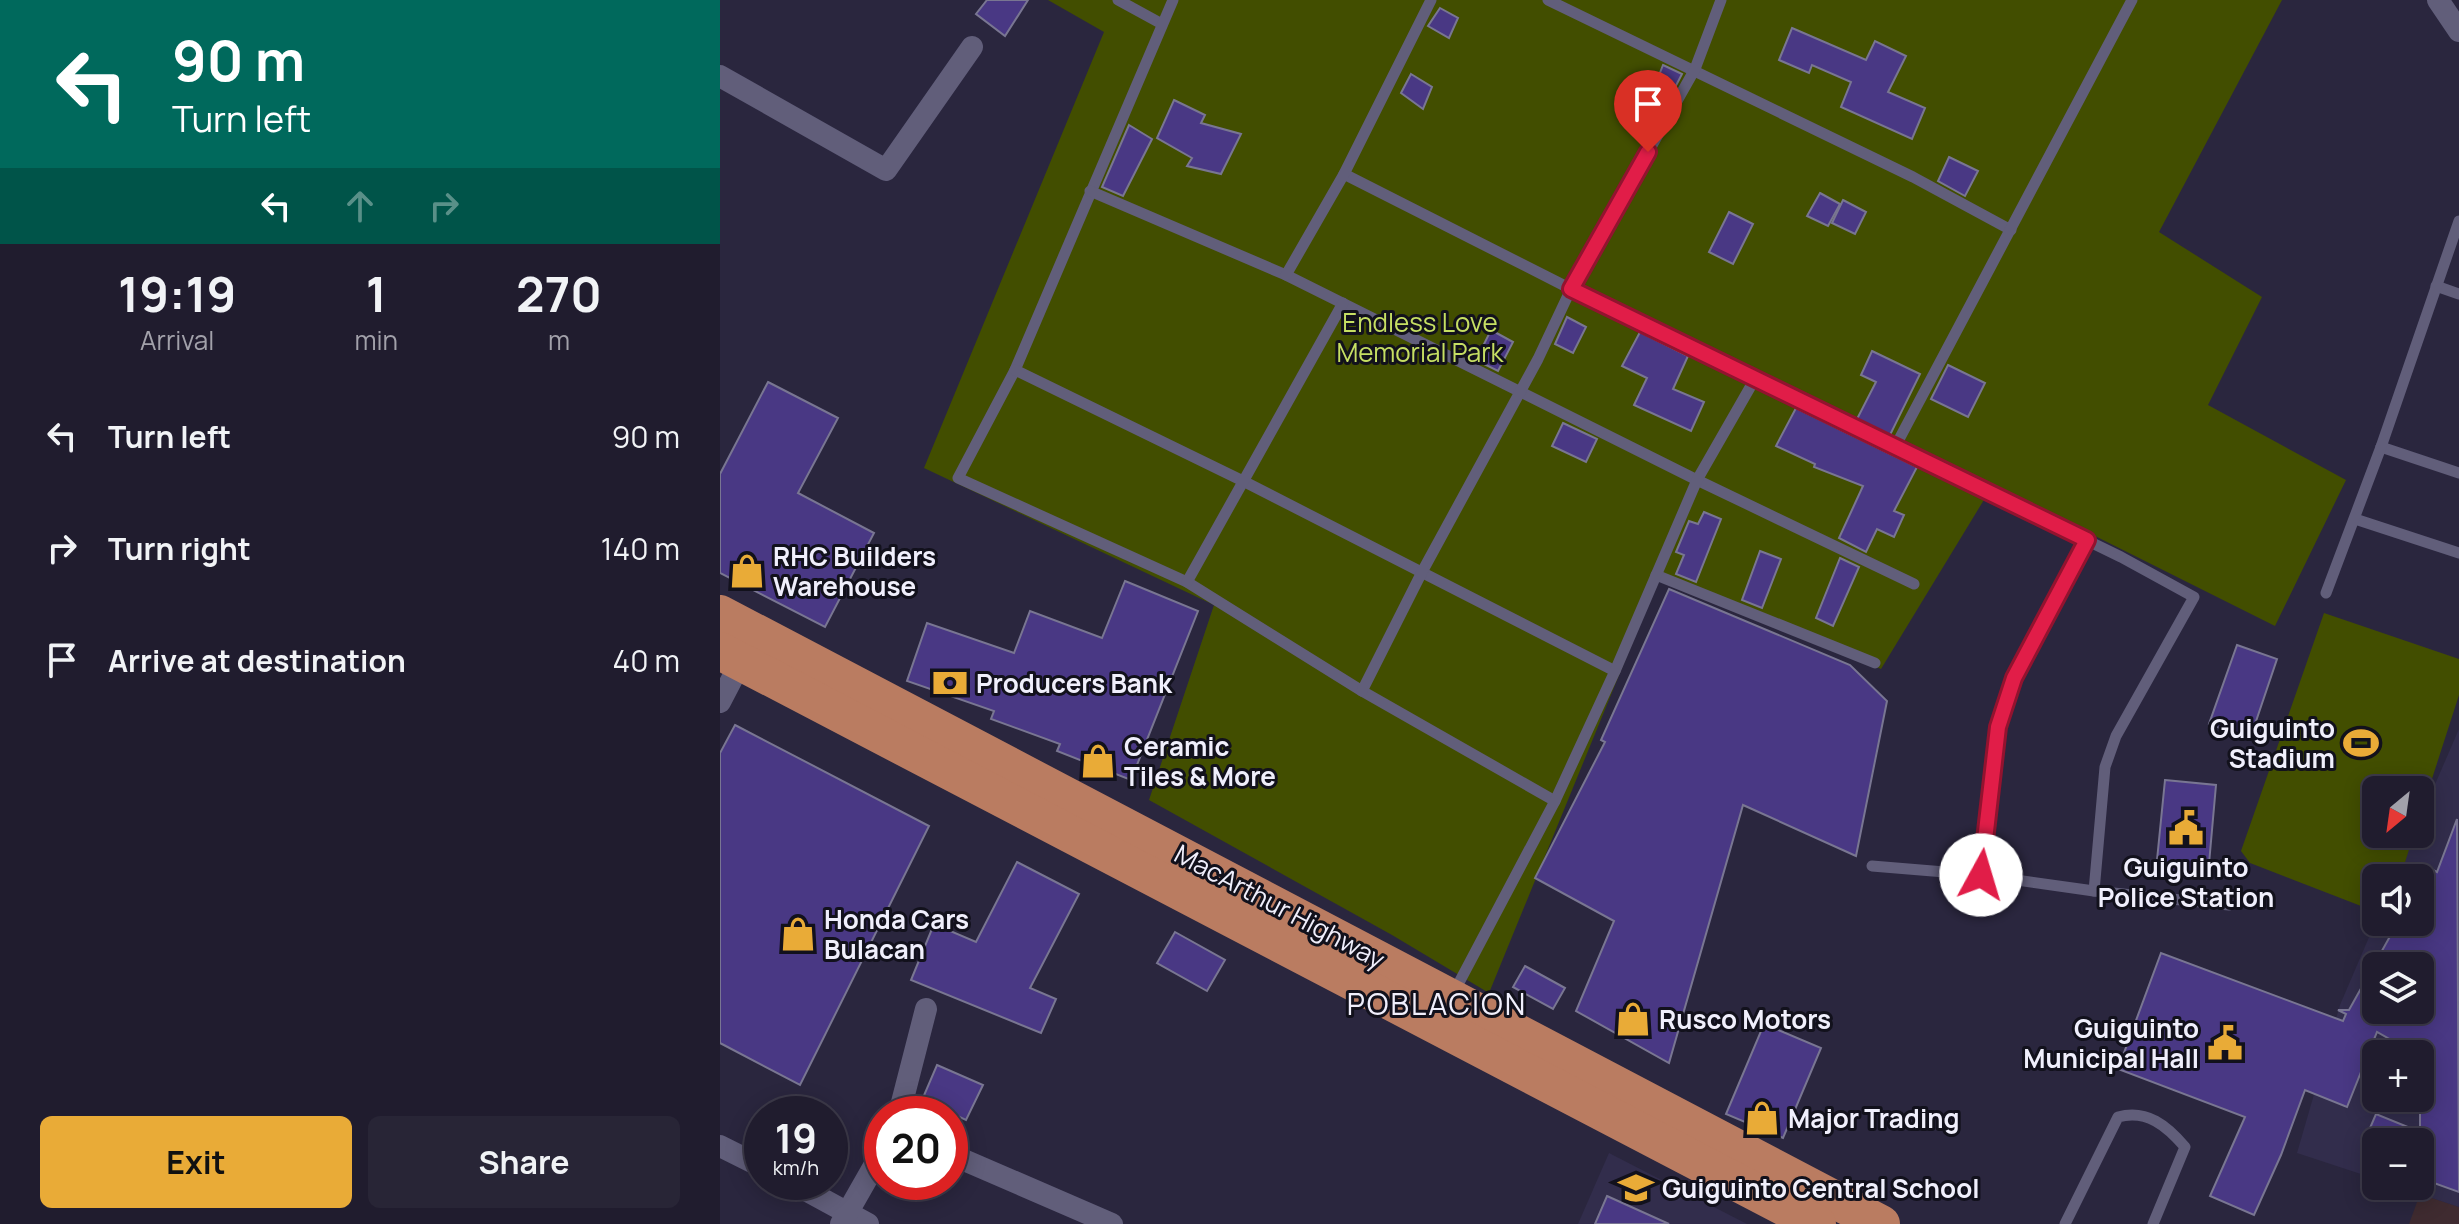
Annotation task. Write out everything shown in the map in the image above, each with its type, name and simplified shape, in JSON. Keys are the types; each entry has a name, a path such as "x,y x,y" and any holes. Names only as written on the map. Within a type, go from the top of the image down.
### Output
{"highway":[{"name":"MacArthur Highway","path":"720,614 739,649 1817,1224"},
{"name":"MacArthur Highway","path":"739,649 1452,997 1881,1224"}],"street":[{"path":"2438,0 2459,31"},
{"path":"720,76 886,170 972,47"},
{"path":"720,702 739,649"},
{"path":"904,1096 926,1009"},
{"path":"720,1146 744,1158"},
{"path":"968,1162 1112,1224"},
{"path":"845,1218 864,1184"},
{"path":"818,1200 845,1218 868,1224"}],"lane":[{"path":"1118,0 1162,24"},
{"path":"1173,0 1015,370 958,478 1187,582 1362,691 1555,801"},
{"path":"1286,275 1344,174 1431,0"},
{"path":"1548,0 1913,177 2011,230"},
{"path":"1362,691 1571,289 1695,69 1721,0"},
{"path":"1895,447 2132,0"},
{"path":"1344,174 1571,289 2087,540 2194,597 2116,736 2105,767 2094,891"},
{"path":"1090,191 1286,275 1697,480 1914,584"},
{"path":"2326,593 2381,447 2459,221"},
{"path":"2436,286 2459,294"},
{"path":"1187,582 1343,303"},
{"path":"1015,370 1245,482 1615,671"},
{"path":"1452,997 1555,801 1697,480 1756,377"},
{"path":"2381,447 2459,473"},
{"path":"2355,519 2459,553"},
{"path":"1981,875 1998,727 2014,678 2087,540"},
{"path":"1656,575 1875,663"},
{"path":"1872,866 1981,875 2229,905"},
{"path":"2065,1224 2118,1117 2134,1113 2154,1120 2171,1131 2185,1147 2153,1224"}],"shaded area":[{"path":"2459,729 2459,1207 2434,1199 2434,1128 2362,1128 2362,1174 2297,1153 2340,1005 2362,954 2362,1024 2434,1024 2434,952 2363,952 2370,936 2434,936 2434,864 2400,864 2407,848 2434,848 2434,787"},
{"name":"Guiguinto Central School","path":"1609,1153 1747,1224 1578,1224"},
{"path":"2434,1199 2459,1207 2459,1224 2409,1224 2418,1200"}],"green space":[{"name":"Endless Love Memorial Park","path":"1048,0 2282,0 2159,232 2262,297 2208,405 2346,480 2275,626 1993,485 1881,669 1660,575 1489,993 1392,935 1149,800 1214,605 924,468 1104,32"},
{"name":"Guiguinto Stadium","path":"2324,613 2459,659 2459,695 2433,776 2362,776 2362,848 2410,848 2404,864 2362,864 2362,906 2250,863 2241,851"}],"building":[{"path":"987,0 1028,0 1005,36 976,14"},
{"path":"1440,8 1458,18 1449,38 1428,26"},
{"path":"1792,28 1866,60 1875,41 1906,56 1888,92 1925,108 1912,139 1841,107 1851,82 1812,65 1809,73 1779,60"},
{"path":"1663,65 1682,74 1670,97 1654,88"},
{"path":"1411,74 1432,87 1423,109 1401,93"},
{"path":"1174,100 1205,115 1201,123 1241,134 1221,174 1187,166 1192,158 1157,138"},
{"path":"1129,125 1152,139 1123,196 1102,187"},
{"path":"1949,157 1978,171 1965,196 1938,181"},
{"path":"1820,193 1840,204 1828,226 1807,216"},
{"path":"1843,200 1866,212 1855,234 1832,223"},
{"path":"1729,212 1753,224 1733,264 1709,252"},
{"path":"1567,317 1586,327 1573,353 1555,344"},
{"path":"1491,330 1513,342 1498,371 1476,360"},
{"path":"1640,332 1688,356 1673,389 1704,402 1691,431 1634,405 1647,378 1622,366"},
{"path":"1872,351 1920,374 1890,435 1857,419 1876,382 1861,375"},
{"path":"1948,365 1985,383 1968,417 1931,399"},
{"path":"768,382 838,418 798,493 874,533 825,627 720,573 720,474"},
{"path":"1796,408 1917,467 1894,511 1904,515 1894,537 1877,529 1866,552 1839,538 1863,486 1814,467 1815,464 1776,446"},
{"path":"1563,423 1597,439 1586,462 1552,446"},
{"path":"1704,512 1721,519 1696,582 1676,574 1684,555 1676,552 1689,521 1698,524"},
{"path":"1760,551 1781,559 1762,608 1742,600"},
{"path":"1840,558 1859,567 1833,626 1816,618"},
{"path":"1125,581 1198,611 1131,780 1057,751 1060,744 991,719 994,711 907,681 927,623 1014,653 1030,611 1102,638"},
{"path":"1669,589 1850,665 1887,701 1856,856 1743,805 1669,1063 1576,1011 1614,921 1535,878 1605,742 1601,740"},
{"path":"2237,645 2277,659 2250,739 2209,724"},
{"name":"Honda Cars Bulacan","path":"735,725 929,826 800,1085 720,1043 720,753"},
{"name":"Guiguinto Police Station","path":"2165,780 2216,785 2208,875 2156,870"},
{"path":"2457,819 2459,1192 2434,1183 2434,1128 2420,1128 2420,1112 2434,1112 2434,1040 2391,1040 2377,1032 2374,1040 2362,1040 2362,1070 2347,1107 2305,1090 2254,1215 2210,1196 2245,1117 2118,1069 2161,953 2343,1021 2346,1014 2338,1010 2349,1010 2362,987 2362,1024 2434,1024 2434,952 2381,952 2390,936 2434,936 2434,870 2437,872"},
{"path":"1017,862 1079,894 1030,988 1056,999 1041,1033 911,980 934,924 976,942"},
{"path":"1175,932 1225,960 1207,991 1157,963"},
{"path":"1525,966 1565,988 1553,1009 1513,987"},
{"path":"1764,1024 1821,1048 1783,1138 1726,1114"},
{"path":"937,1065 983,1085 968,1116 968,1096 924,1096"},
{"path":"2376,1114 2410,1128 2370,1128"},
{"path":"1607,1196 1669,1224 1595,1224"}],"place":[{"name":"RHC Builders Warehouse","path":"747,571"},
{"name":"Producers Bank","path":"950,683"},
{"name":"Guiguinto Stadium","path":"2361,743"},
{"name":"Ceramic Tiles & More","path":"1098,761"},
{"name":"Guiguinto Police Station","path":"2186,828"},
{"name":"Honda Cars Bulacan","path":"798,934"},
{"name":"Rusco Motors","path":"1633,1019"},
{"name":"Guiguinto Municipal Hall","path":"2225,1043"},
{"name":"Major Trading","path":"1762,1118"},
{"name":"Guiguinto Central School","path":"1636,1188"}],"district":[{"name":"POBLACION","path":"1437,1003"}],"route":[{"path":"1648,152 1571,289 2087,540 2014,678 1998,727 1981,875"}]}
